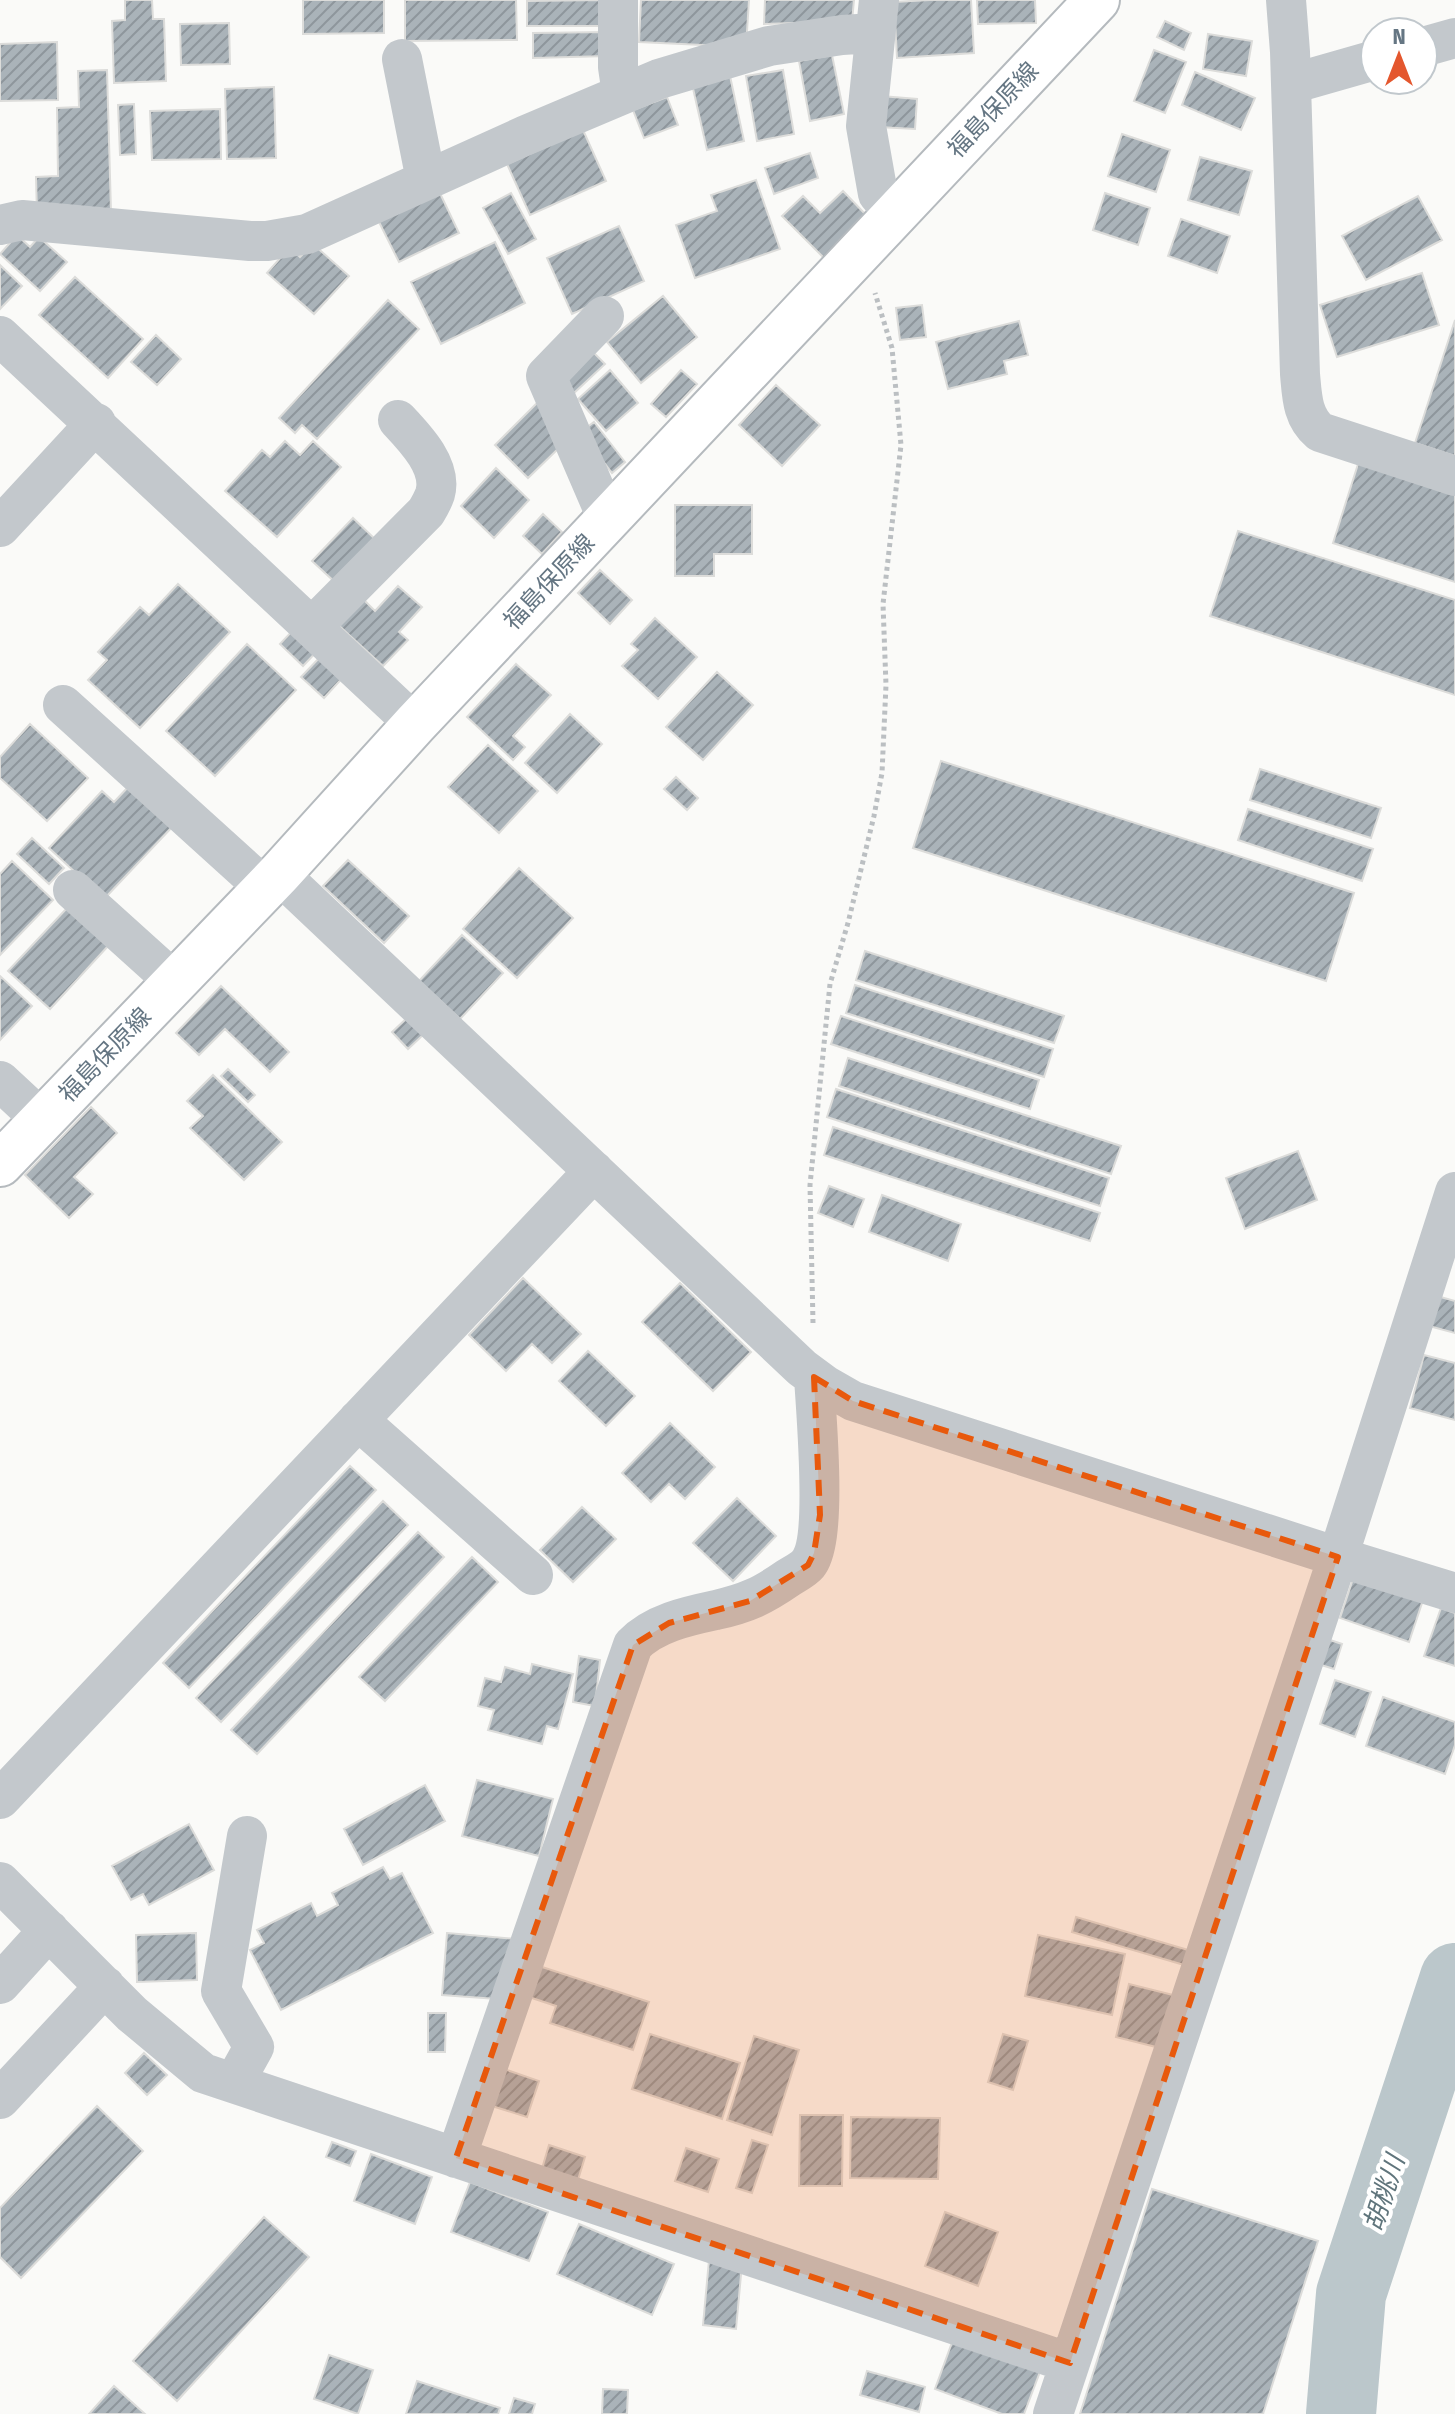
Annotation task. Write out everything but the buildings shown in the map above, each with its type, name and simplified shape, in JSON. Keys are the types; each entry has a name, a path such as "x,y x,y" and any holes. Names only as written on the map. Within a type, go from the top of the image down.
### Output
{"main road":[{"name":"福島保原線","path":"0,1164 272,881 415,724 1097,0"}],"street":[{"path":"618,0 618,67 622,94"},
{"path":"1286,0 1300,374 1305,411 1311,424 1320,432 1455,476"},
{"path":"0,225 22,220 267,241 307,234 659,79 769,46 842,35 876,16"},
{"path":"876,16 866,126 878,194 895,214"},
{"path":"402,59 426,180"},
{"path":"1291,84 1359,65"},
{"path":"604,316 546,376 608,520"},
{"path":"0,336 415,724"},
{"path":"312,627 426,512 436,492 430,460 398,420"},
{"path":"0,527 96,423"},
{"path":"63,705 272,881 594,1171 814,1377 853,1401 1455,1593"},
{"path":"73,890 175,982"},
{"path":"0,1081 42,1120"},
{"path":"0,1799 594,1171"},
{"path":"1053,2414 1338,1557 1455,1192"},
{"path":"456,2158 633,1645 641,1637 669,1623 750,1601 770,1591 808,1565 814,1553 820,1515 814,1377"},
{"path":"358,1420 533,1575"},
{"path":"234,2083 254,2047 221,1991 247,1836"},
{"path":"0,1882 132,2014 203,2073 1070,2363"},
{"path":"0,1984 49,1930"},
{"path":"0,2099 105,1986"}],"path":[{"path":"814,1377 810,1185 816,1112 830,984 871,828 882,773 886,685 883,604 901,445 892,348 876,294 854,257"}],"highlighted area":[{"path":"814,1377 853,1401 1338,1557 1070,2363 456,2158 633,1645 669,1623 750,1601 808,1565 814,1553 820,1515"}],"waterway":[{"name":"胡桃川","path":"1341,2414 1351,2294 1455,1978"}]}
